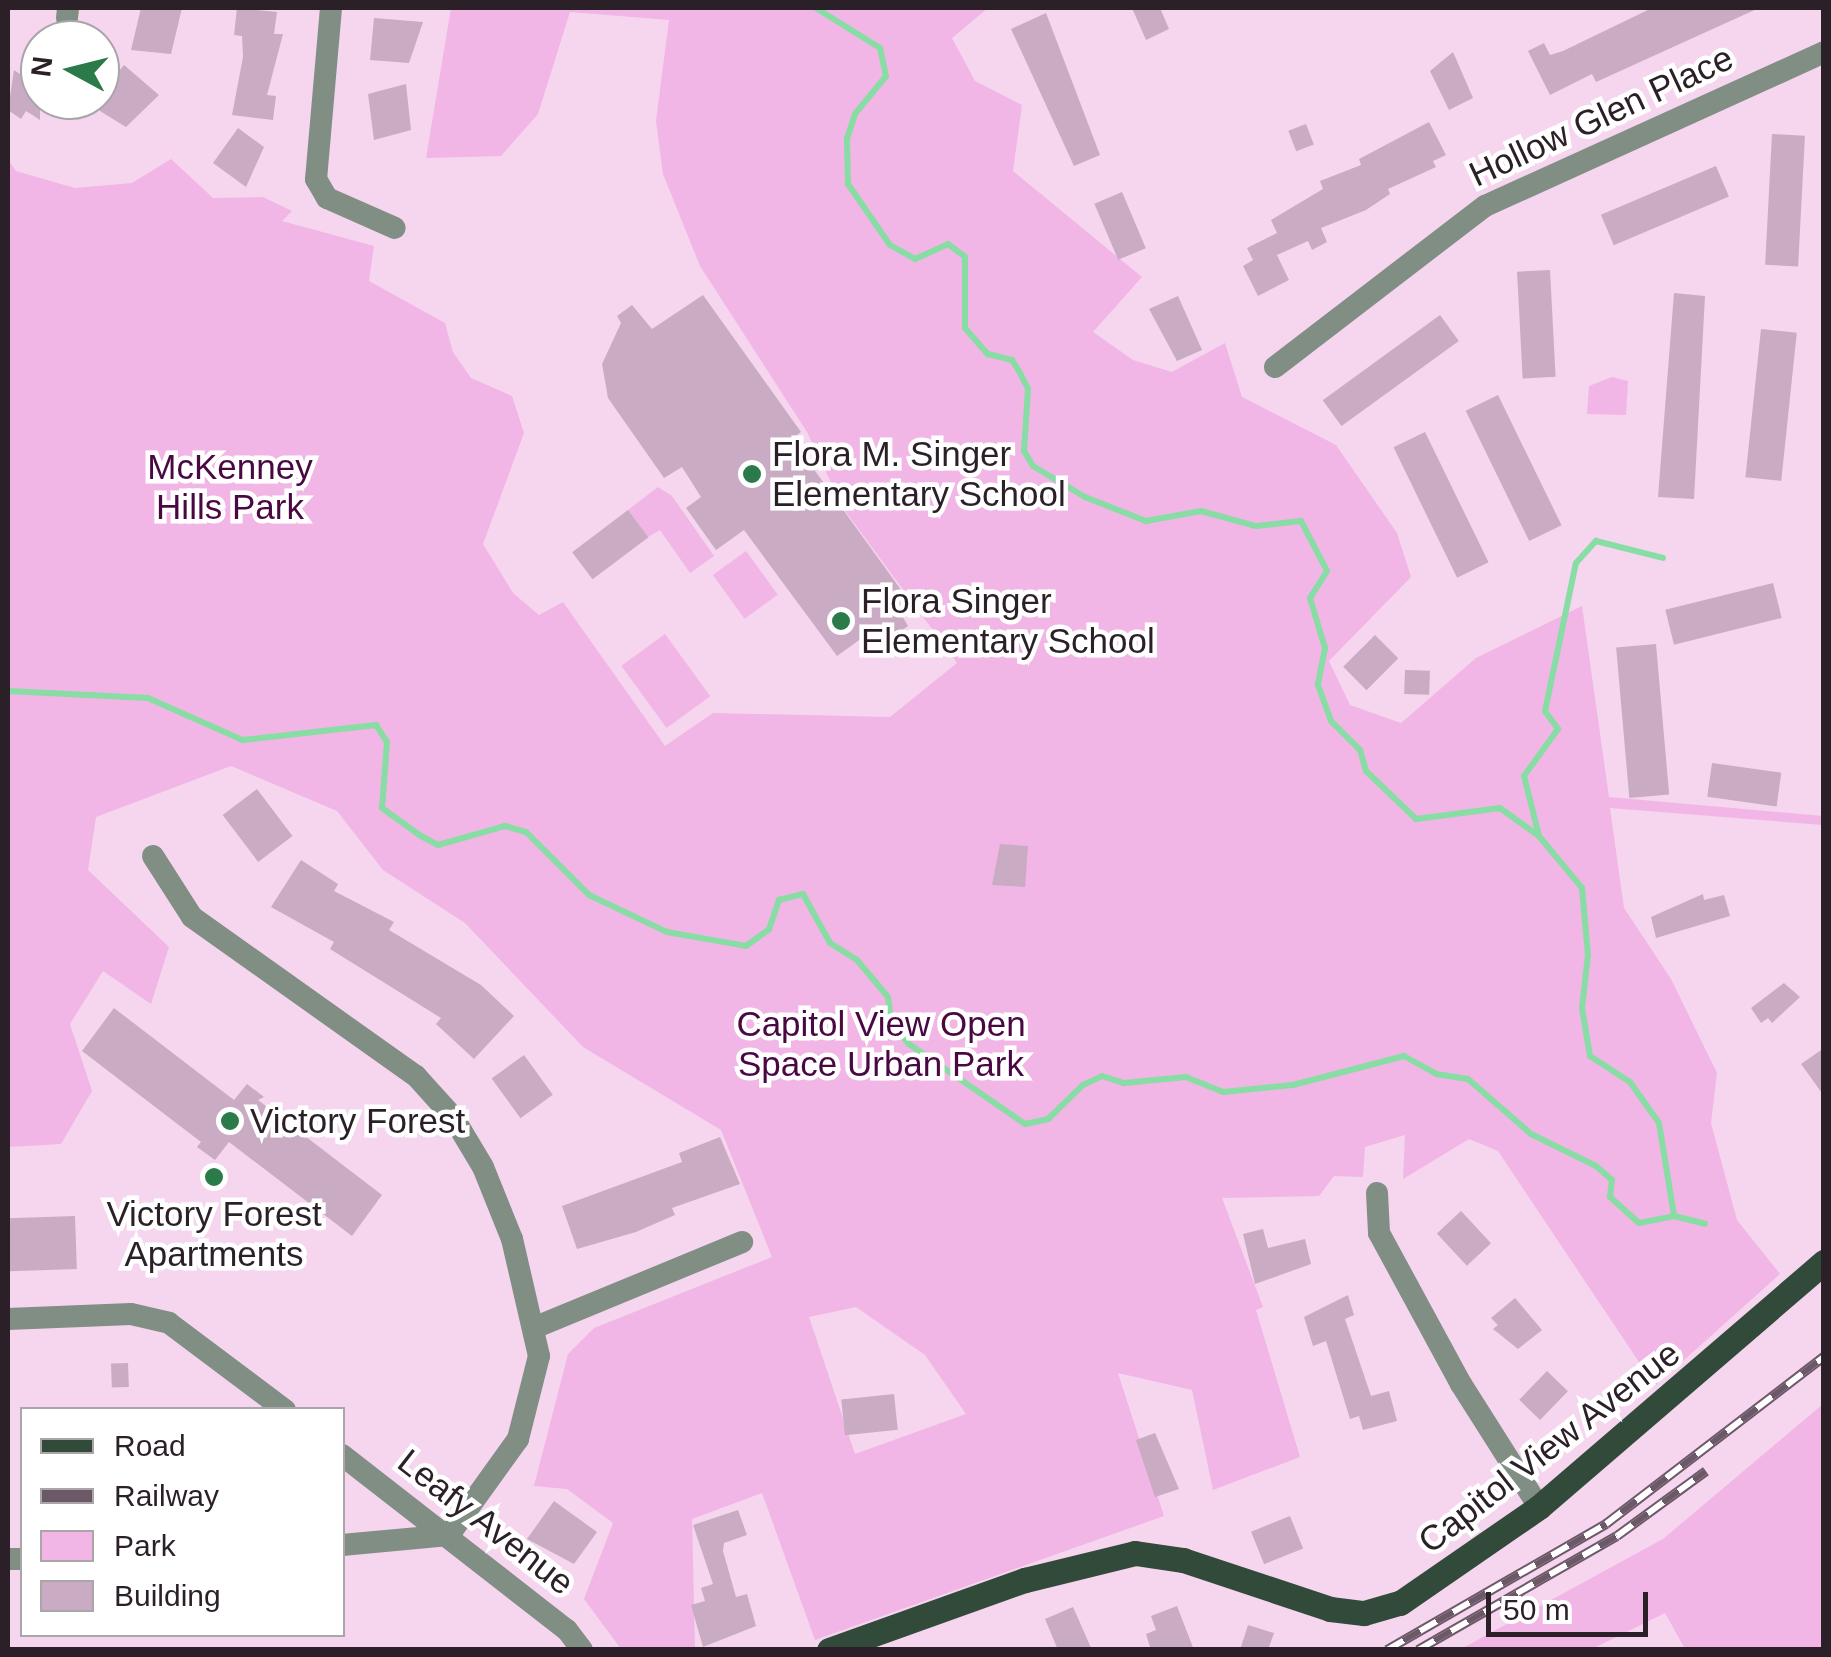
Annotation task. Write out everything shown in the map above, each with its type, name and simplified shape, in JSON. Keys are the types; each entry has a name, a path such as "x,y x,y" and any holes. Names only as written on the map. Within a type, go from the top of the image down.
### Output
{"main road":[{"name":"Capitol View Avenue","path":"830,1650 1025,1580 1134,1553 1184,1560 1330,1608 1364,1612 1400,1603 1440,1580 1539,1506 1824,1262"}],"street":[{"path":"331,8 316,179 327,198 395,228"},
{"name":"Hollow Glen Place","path":"1275,367 1485,206 1824,52"},
{"path":"153,856 192,916 366,1035 438,1096 483,1167 512,1239 536,1327 536,1386 518,1440 450,1536 345,1546"},
{"path":"1377,1192 1384,1243 1539,1506"},
{"path":"536,1327 742,1242"},
{"path":"8,1319 131,1314 169,1323 281,1407"},
{"name":"Leafy Avenue","path":"345,1456 567,1630 582,1650"}],"green space":[{"path":"451,8 988,8 952,38 975,81 1022,105 1013,171 1142,277 1093,332 1133,360 1172,372 1225,343 1242,397 1336,445 1397,533 1411,577 1329,661 1350,705 1401,723 1476,658 1582,606 1609,797 1823,816 1823,825 1610,808 1624,908 1671,979 1717,1073 1711,1123 1737,1220 1780,1274 1655,1386 1498,1151 1469,1139 1403,1179 1405,1135 1365,1147 1363,1177 1334,1176 1319,1196 1222,1198 1263,1307 1256,1310 1300,1457 1213,1490 1192,1390 1118,1373 1164,1516 815,1640 762,1493 692,1519 695,1649 621,1649 584,1599 613,1523 567,1489 534,1486 568,1354 594,1328 772,1257 721,1130 583,1047 465,923 383,870 337,811 231,766 96,817 88,870 169,947 151,1004 103,971 70,1024 92,1091 61,1144 8,1147 8,160 16,171 75,188 132,183 171,159 213,198 263,197 292,211 282,221 374,246 369,281 445,323 453,352 471,378 512,396 524,433 483,544 513,593 539,615 563,602 665,746 713,713 890,717 957,663 843,508 807,432 700,266 663,174 656,121 669,20 570,12 538,114 501,156 426,158","holes":["856,1307 925,1355 966,1414 855,1454 809,1317"]},
{"path":"1612,377 1628,381 1626,415 1587,414 1589,386"},
{"path":"658,487 672,496 714,556 690,573 660,530 648,537 628,510"},
{"path":"746,551 778,595 745,619 713,575"},
{"path":"665,634 710,696 667,728 621,666"},
{"path":"1823,1404 1823,1649 1685,1649 1665,1613 1592,1649 1461,1649 1663,1539"}],"building":[{"path":"141,8 182,8 171,54 131,50"},
{"path":"237,8 277,12 274,34 283,34 267,95 276,96 273,120 232,115 243,57 242,36 234,35"},
{"path":"1132,8 1160,8 1169,29 1146,40"},
{"path":"1652,8 1759,8 1596,82 1592,74 1550,95 1528,51 1544,43 1550,55 1563,51"},
{"path":"1046,13 1100,155 1074,166 1011,29"},
{"path":"374,18 423,22 409,63 370,60"},
{"path":"1453,52 1473,98 1449,110 1430,71"},
{"path":"124,65 159,95 126,127 115,120 120,120 120,70"},
{"path":"14,70 20,74 20,118 8,110"},
{"path":"406,84 411,130 374,140 368,94"},
{"path":"1429,122 1446,155 1433,161 1436,167 1388,189 1390,194 1366,210 1321,228 1327,242 1312,250 1308,241 1277,255 1289,280 1258,296 1243,266 1253,260 1247,248 1277,233 1271,220 1323,189 1320,181 1361,165 1359,159"},
{"path":"1306,124 1314,145 1296,151 1288,131"},
{"path":"238,128 264,147 246,187 213,163"},
{"path":"1772,134 1805,136 1798,267 1765,265"},
{"path":"1716,166 1729,196 1614,245 1601,215"},
{"path":"1122,192 1146,248 1118,260 1094,204"},
{"path":"1550,270 1556,377 1523,379 1517,272"},
{"path":"1674,293 1705,296 1694,499 1658,497"},
{"name":"Flora M. Singer Elementary School","path":"703,295 801,432 792,439 912,605 901,614 908,626 878,648 869,633 837,656 744,530 716,550 686,508 701,497 682,467 664,478 608,398 602,364 621,323 617,316 632,305 652,329"},
{"path":"1178,296 1202,350 1177,361 1149,309"},
{"path":"1440,315 1459,341 1342,426 1323,400"},
{"path":"1761,329 1797,333 1781,481 1745,477"},
{"path":"1498,395 1562,525 1529,541 1466,411"},
{"path":"1425,432 1489,562 1457,578 1394,447"},
{"path":"628,510 648,537 593,579 572,552"},
{"path":"1773,583 1782,618 1674,645 1665,610"},
{"path":"1375,635 1398,658 1367,690 1343,667"},
{"path":"1656,644 1669,794 1629,798 1616,647"},
{"path":"1405,670 1430,671 1429,695 1404,694"},
{"path":"1712,763 1781,773 1777,806 1707,797"},
{"path":"257,789 293,836 258,862 223,815"},
{"path":"1000,844 1028,846 1025,887 992,885"},
{"path":"301,860 338,884 334,891 394,922 389,930 481,985 514,1016 474,1059 436,1024 441,1018 330,949 334,942 271,907"},
{"path":"1703,894 1704,900 1724,895 1730,916 1656,938 1651,917"},
{"path":"1784,983 1800,997 1772,1023 1768,1018 1761,1023 1751,1008"},
{"name":"Victory Forest","path":"114,1008 234,1100 247,1084 264,1097 258,1100 382,1195 352,1236 229,1142 215,1160 197,1147 201,1142 82,1051"},
{"path":"1824,1048 1824,1096 1801,1064"},
{"path":"524,1055 553,1095 520,1118 492,1079"},
{"path":"720,1137 740,1184 672,1208 675,1215 636,1232 577,1249 562,1206 682,1162 679,1153"},
{"path":"1461,1211 1491,1243 1467,1266 1437,1234"},
{"path":"75,1216 77,1269 10,1271 8,1218"},
{"path":"1263,1229 1268,1248 1305,1239 1311,1264 1255,1284 1243,1234"},
{"path":"1348,1295 1354,1315 1345,1319 1371,1396 1389,1391 1397,1421 1363,1430 1359,1416 1350,1419 1326,1341 1313,1346 1304,1317"},
{"path":"1515,1298 1542,1330 1518,1349 1493,1329 1498,1325 1491,1318"},
{"path":"128,1363 129,1387 112,1388 111,1364"},
{"path":"1547,1371 1568,1391 1540,1420 1519,1400"},
{"path":"894,1394 898,1430 845,1435 841,1400"},
{"path":"1155,1433 1179,1489 1155,1497 1136,1440"},
{"path":"554,1501 597,1532 574,1564 527,1539"},
{"path":"738,1510 747,1535 724,1543 723,1551 736,1597 747,1594 756,1626 703,1647 691,1605 705,1601 701,1588 713,1584 693,1525"},
{"path":"1290,1516 1303,1548 1264,1564 1251,1532"},
{"path":"1177,1606 1194,1650 1151,1650 1146,1634 1156,1630 1151,1616"},
{"path":"1073,1607 1092,1650 1058,1650 1045,1619"},
{"path":"1248,1625 1274,1633 1268,1650 1240,1650"}],"waterway":[{"path":"816,8 880,48 886,76 855,114 847,138 848,184 890,245 915,259 948,244 965,257 965,328 988,354 1012,360 1028,389 1024,451 1033,466 1085,497 1146,521 1201,511 1256,526 1301,521 1327,571 1310,598 1325,648 1318,685 1331,721 1360,750 1366,771 1416,819 1500,808 1539,836 1582,888 1588,955 1582,1008 1590,1056 1630,1082 1659,1123 1674,1216"},
{"path":"1539,836 1524,776 1558,729 1545,711 1576,563 1596,541 1663,558"},
{"path":"8,691 148,698 243,740 376,725 387,742 382,808 421,836 438,845 505,826 526,832 589,895 667,932 746,946 769,929 779,900 803,894 830,943 857,960 888,997 891,1022 909,1044 1025,1124 1048,1119 1083,1085 1102,1076 1124,1083 1186,1077 1223,1092 1293,1085 1404,1056 1436,1074 1468,1079 1531,1134 1596,1166 1612,1180 1610,1197 1639,1223 1674,1216 1705,1224"}],"railway":[{"path":"1387,1650 1606,1524 1824,1357"},
{"path":"1418,1650 1617,1536 1706,1471"}],"place":[{"name":"Flora M. Singer Elementary School","path":"752,474"},
{"name":"Flora Singer Elementary School","path":"841,621"},
{"name":"Victory Forest","path":"230,1121"},
{"name":"Victory Forest Apartments","path":"214,1177"}],"park label":[{"name":"McKenney Hills Park","path":"230,487"},
{"name":"Capitol View Open Space Urban Park","path":"881,1044"}]}
